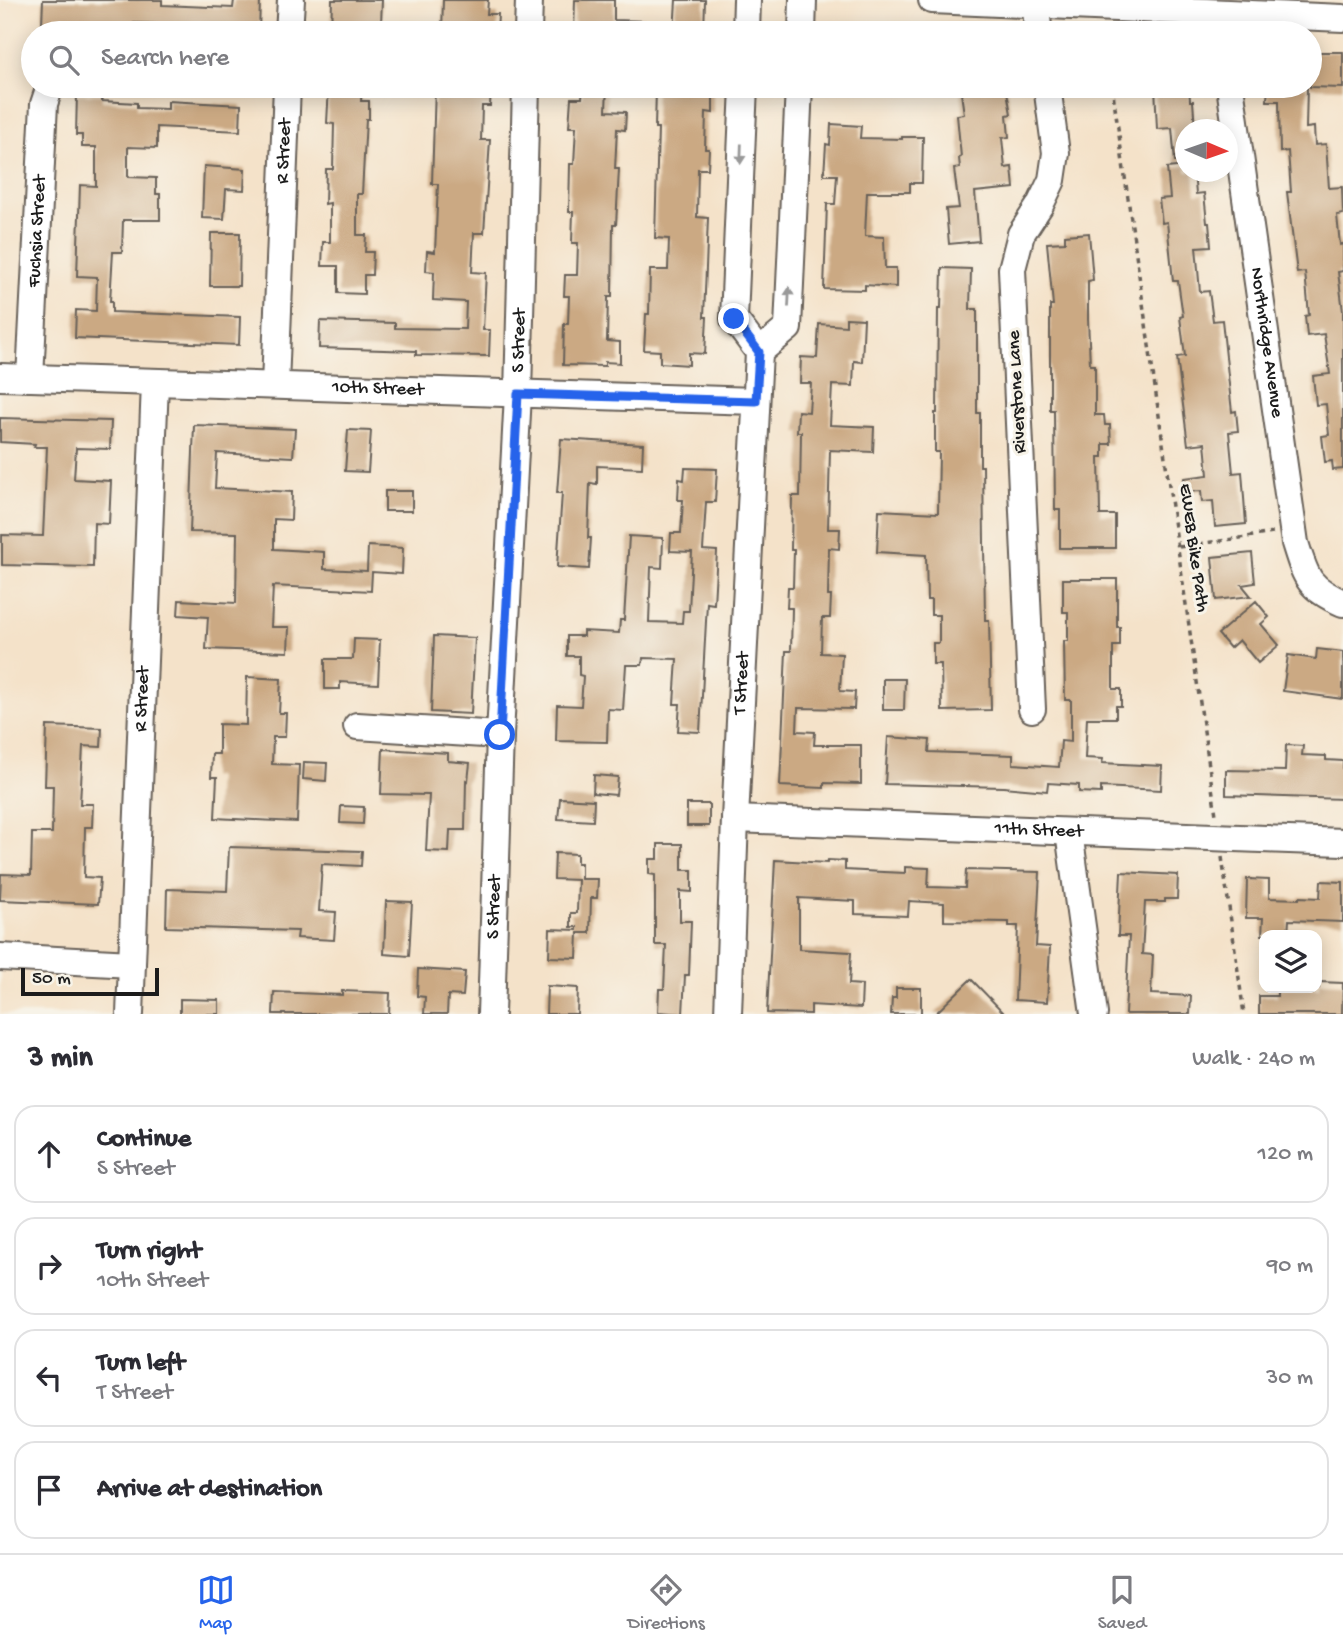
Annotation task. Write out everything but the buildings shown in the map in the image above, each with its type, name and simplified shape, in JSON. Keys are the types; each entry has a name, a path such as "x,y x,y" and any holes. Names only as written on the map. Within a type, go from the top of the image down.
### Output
{"street":[{"path":"290,21 291,0"},
{"path":"528,21 529,0"},
{"path":"746,21 747,0"},
{"path":"802,21 803,0"},
{"path":"932,0 1220,15 1343,18"},
{"path":"1035,4 1037,21"},
{"name":"Fuchsia Street","path":"30,378 46,98"},
{"name":"R Street","path":"275,385 287,98"},
{"name":"S Street","path":"491,1014 500,735 518,394 526,98"},
{"path":"743,98 734,319 759,352 788,328 798,98"},
{"name":"Riverstone Lane","path":"1032,709 1012,269 1021,234 1052,180 1056,153 1049,98"},
{"name":"Northridge Avenue","path":"1232,98 1293,530 1305,573 1332,598"},
{"name":"T Street","path":"728,1014 735,819 759,352"},
{"name":"10th Street","path":"0,377 756,401"},
{"name":"R Street","path":"130,1014 155,383"},
{"path":"358,726 500,735"},
{"name":"11th Street","path":"735,819 1343,842"},
{"path":"1069,832 1094,1014"},
{"path":"0,957 132,964"}],"path":[{"name":"EWEB Bike Path","path":"1114,98 1244,1014"},
{"path":"1179,547 1293,530"}],"route":[{"path":"500,735 518,394 756,401 759,352 734,319"}]}
